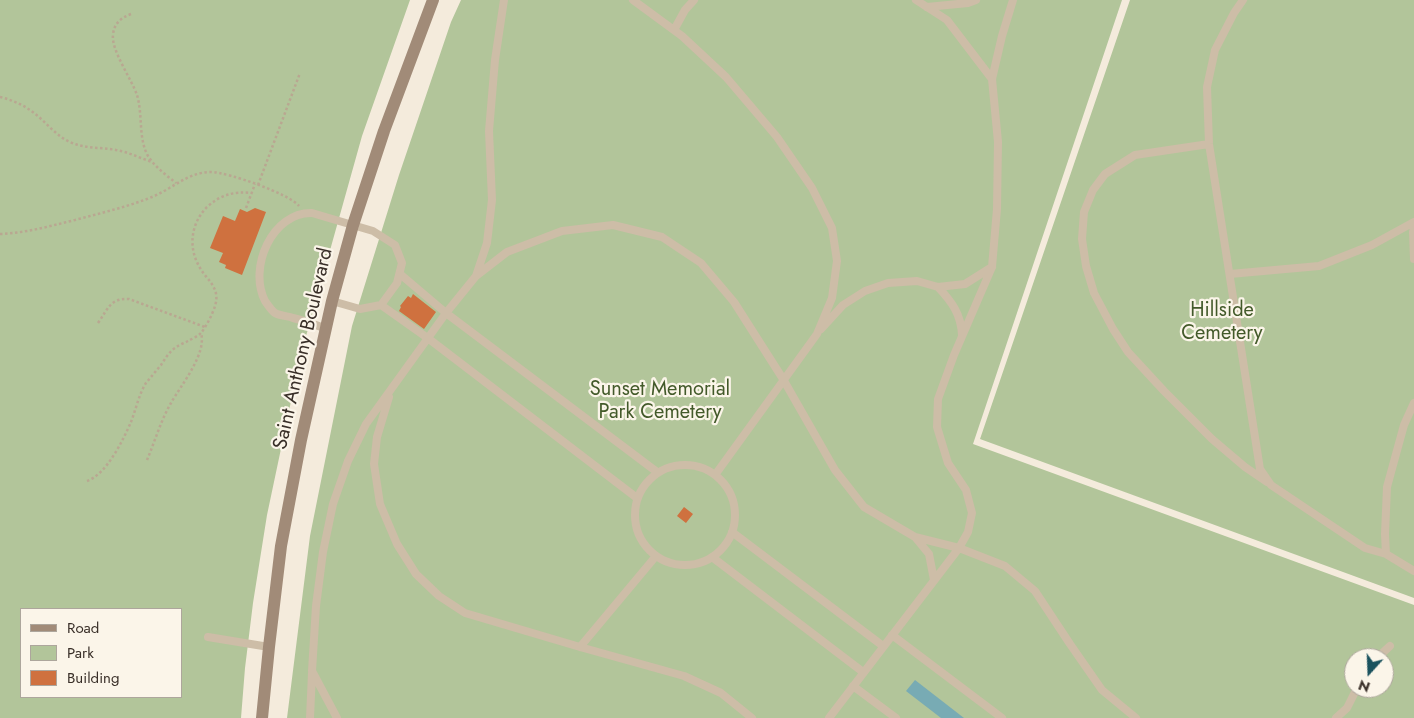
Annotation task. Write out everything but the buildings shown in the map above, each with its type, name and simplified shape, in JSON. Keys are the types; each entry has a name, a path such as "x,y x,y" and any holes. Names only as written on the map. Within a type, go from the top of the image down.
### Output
{"street":[{"name":"Saint Anthony Boulevard","path":"262,718 281,546 301,440 332,301 353,225 384,131 433,0"}],"lane":[{"path":"476,276 487,243 492,200 489,131 495,60 504,0"},
{"path":"632,0 674,30 726,77 777,136 812,188 832,228 837,261 832,298 817,334"},
{"path":"674,30 685,10 694,0"},
{"path":"916,0 947,20 992,79"},
{"path":"927,7 968,3 976,0"},
{"path":"829,718 959,548 968,532 972,513 966,490 948,463 937,427 938,398 992,267 997,210 998,142 992,79 1013,0"},
{"path":"1243,0 1234,13 1215,50 1206,87 1209,144 1260,469 1271,485"},
{"path":"1209,144 1135,155 1106,174 1093,190 1084,212 1082,239 1086,266 1094,293 1113,330 1128,352 1212,439 1245,467 1365,548 1386,554 1414,571"},
{"path":"327,329 275,313 268,306 260,288 261,266 270,238 278,228 295,215 312,213 353,225 373,231 395,245 402,263 400,274 397,283 382,304 360,309 332,301"},
{"path":"1230,274 1319,266 1372,245 1414,222"},
{"path":"310,718 316,606 322,561 333,504 348,461 366,424 446,313 476,276 507,252 562,232 613,225 662,237 701,263 734,302 783,379 835,470 864,507 915,537 959,548 1005,566 1036,591 1102,690 1136,718"},
{"path":"1414,228 1414,259"},
{"path":"715,476 783,379 817,334 843,305 865,291 888,284 917,281 938,287 965,284 992,267"},
{"path":"400,274 446,313 658,472"},
{"path":"938,287 952,301 962,323 962,338"},
{"path":"382,304 637,498"},
{"path":"391,390 377,437 374,464 380,504 397,544 416,574 439,596 465,613 684,676 721,693 752,718"},
{"path":"1386,554 1387,487 1404,425 1414,403"},
{"path":"690,464 706,469 715,476 723,481 734,503 735,517 732,532 726,544 712,557 697,563 680,565 656,556 648,549 637,530 635,506 637,498 646,482 658,472 674,465 690,464"},
{"path":"732,532 883,646"},
{"path":"915,537 929,554 934,580"},
{"path":"580,647 656,556"},
{"path":"712,557 863,672"},
{"path":"892,635 1002,718"},
{"path":"208,637 269,647"},
{"path":"312,671 338,718"},
{"path":"853,686 896,718"},
{"path":"1336,718 1347,708 1352,698"}],"path":[{"path":"131,14 121,18 114,26 112,37 114,47 138,96 144,144 148,156 160,170 176,183"},
{"path":"246,208 300,72"},
{"path":"0,96 34,113 58,135 69,142 116,150 154,162"},
{"path":"0,234 34,230 120,208 157,195 176,183 195,175 211,172 230,175 285,195 296,202 304,213"},
{"path":"88,481 99,475 114,454 131,422 143,389 174,348 201,333 214,311 216,294 213,283 200,268 194,257 192,243 196,223 202,212 213,201 229,193 252,193"},
{"path":"98,323 113,302 119,298 129,299 205,327"},
{"path":"146,460 171,403 189,376 203,340 201,333"}],"green space":[{"path":"0,0 410,0 362,136 301,354 267,515 253,603 241,718 0,718"},
{"name":"Sunset Memorial Park Cemetery","path":"461,0 1122,0 973,444 1414,605 1414,718 287,718 310,536 352,326 399,175 451,22"},
{"name":"Hillside Cemetery","path":"1130,0 1414,0 1414,598 980,439"}],"water":[{"path":"915,680 964,718 941,718 906,691"}]}
